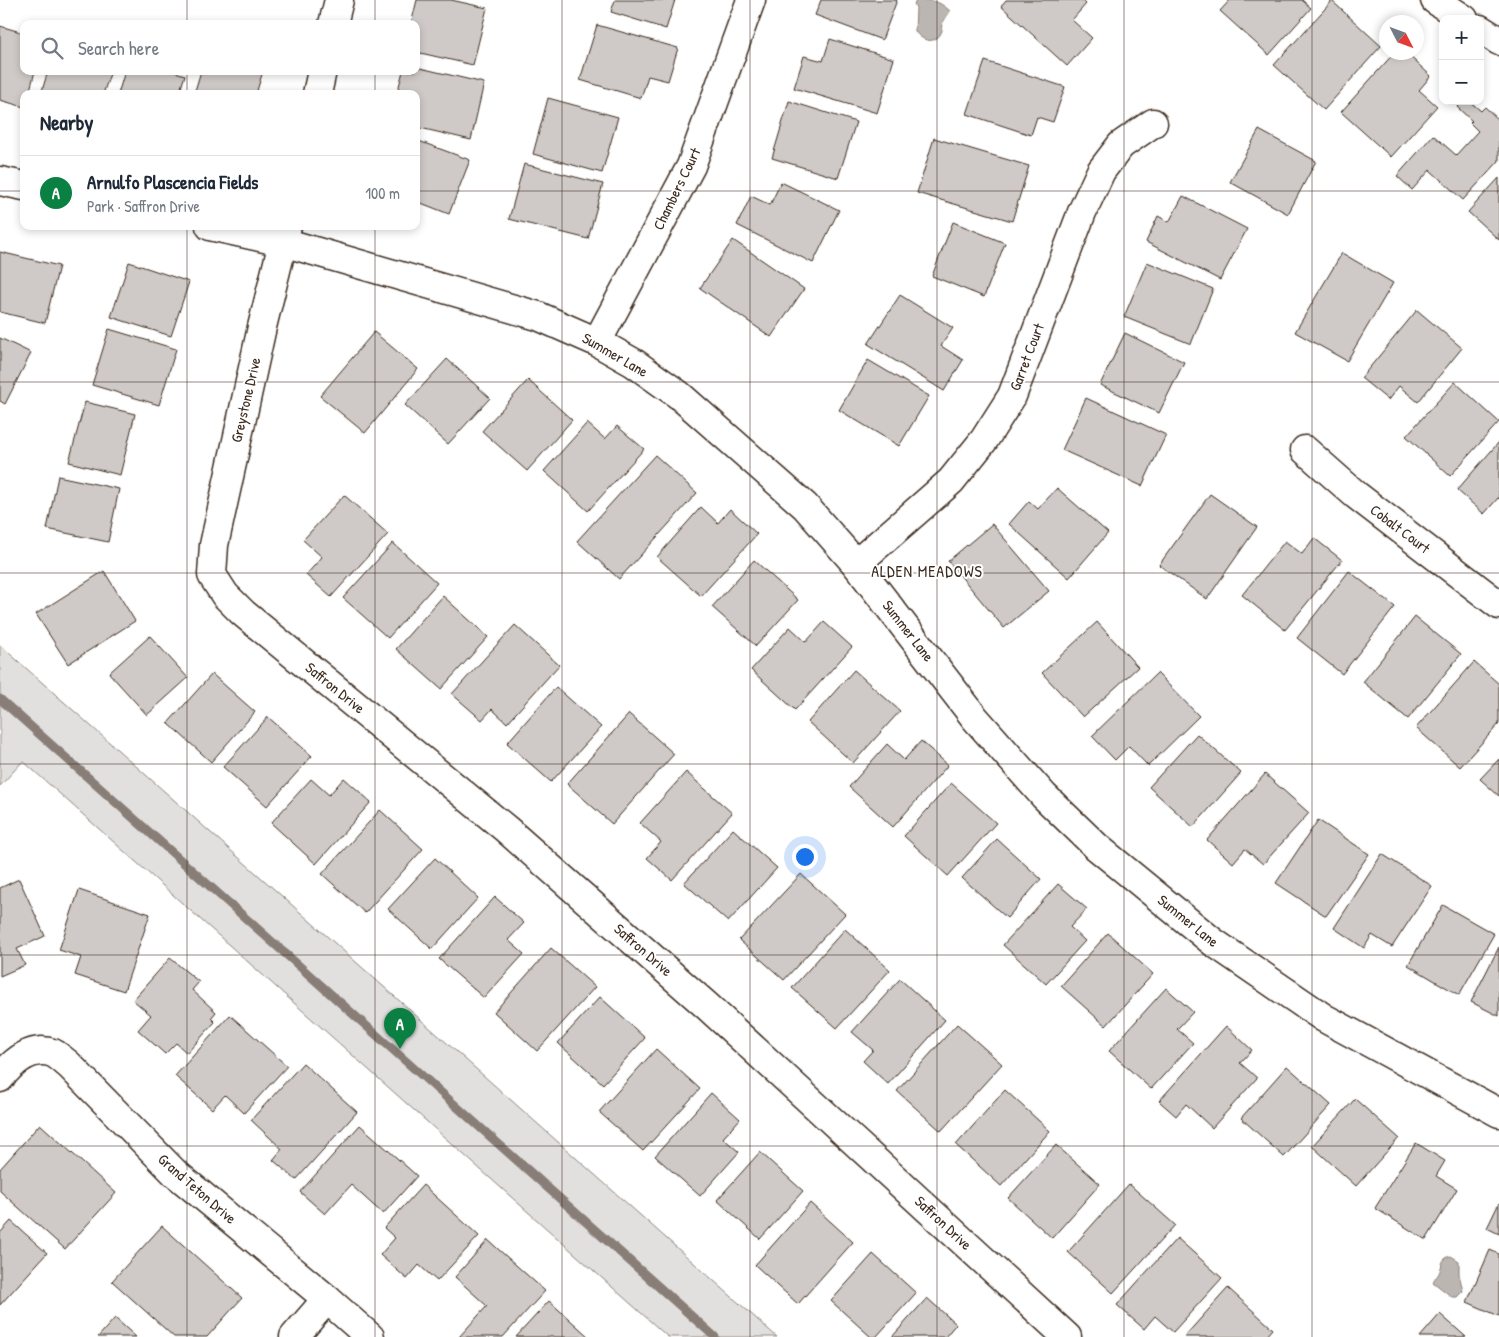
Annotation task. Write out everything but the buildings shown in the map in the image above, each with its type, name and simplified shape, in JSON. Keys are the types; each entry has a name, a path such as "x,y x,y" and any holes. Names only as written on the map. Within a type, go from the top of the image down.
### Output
{"street":[{"path":"334,20 339,0"},
{"name":"Chambers Court","path":"597,342 691,166 751,0"},
{"path":"1435,0 1458,15"},
{"path":"1484,32 1499,41"},
{"path":"318,90 321,75"},
{"name":"Garret Court","path":"856,564 951,481 984,440 1012,396 1082,212 1101,171 1120,145 1153,123"},
{"path":"0,181 20,185"},
{"name":"Summer Lane","path":"248,230 285,234 538,316 597,342 634,364 679,395 805,506 856,564 975,718 1044,796 1098,847 1213,942 1324,1018 1499,1113"},
{"name":"Greystone Drive","path":"212,575 216,536 262,327 285,234"},
{"name":"Cobalt Court","path":"1305,450 1356,495 1499,605"},
{"name":"Saffron Drive","path":"212,575 225,595 243,613 506,829 707,1006 1067,1337"},
{"name":"Grand Teton Drive","path":"0,1078 10,1066 25,1055 40,1050 54,1054 69,1065 174,1173 327,1299 370,1337"},
{"path":"294,1337 327,1299"}],"shaded area":[{"path":"917,0 935,1 950,11 943,23 941,33 935,39 924,39 915,31 916,8 914,3"},
{"path":"0,645 777,1337 668,1337 23,761 0,786"},
{"path":"1451,1256 1459,1261 1459,1274 1463,1291 1457,1297 1452,1297 1433,1282 1440,1272 1443,1261"}],"waterway":[{"path":"0,699 715,1337"}],"place":[{"name":"Arnulfo Plascencia Fields","path":"400,1049"}],"district":[{"name":"ALDEN MEADOWS","path":"927,571"}]}
